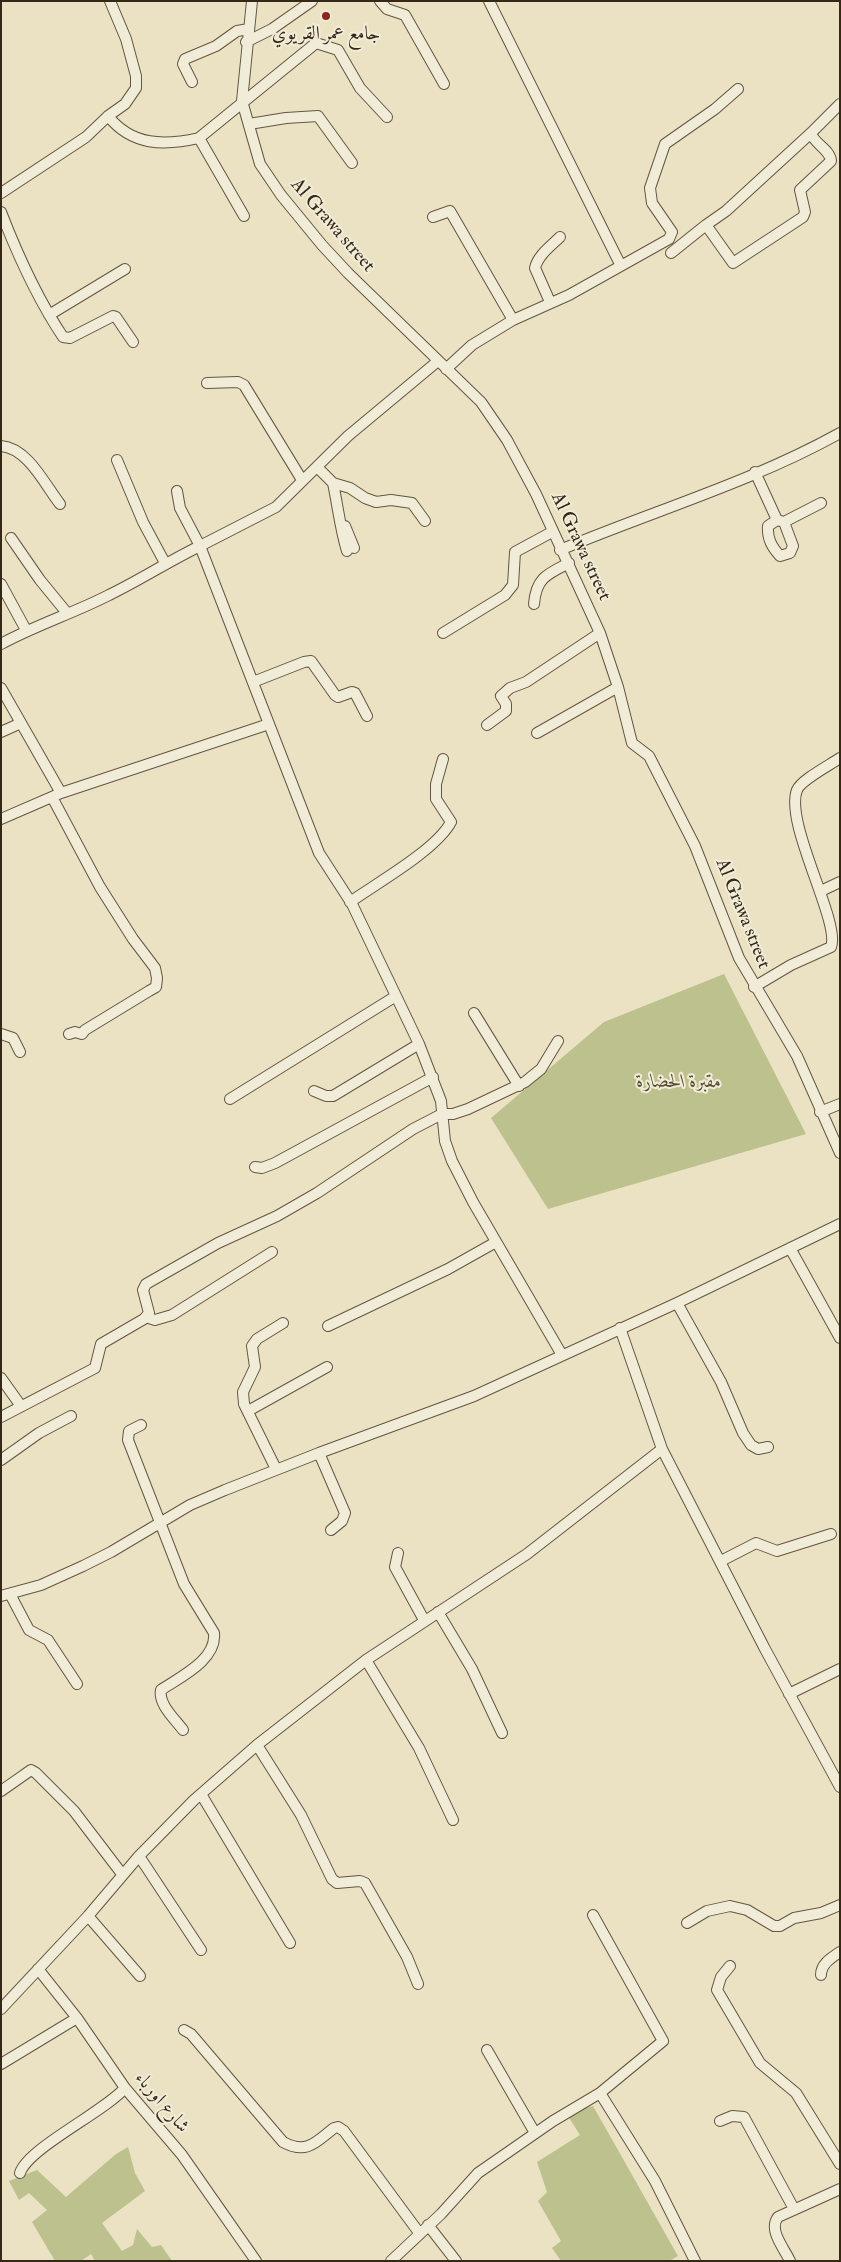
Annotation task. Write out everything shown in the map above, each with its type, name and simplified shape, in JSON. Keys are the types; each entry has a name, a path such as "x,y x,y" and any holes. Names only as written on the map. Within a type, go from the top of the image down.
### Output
{"street":[{"path":"1,193 86,137 108,116 126,104 136,88 136,76 126,39 110,1"},
{"name":"Al Grawa street","path":"252,1 246,42 242,101 260,164 281,195 348,273 482,402 507,440 536,494 560,550 569,563 600,633 618,688 632,743 649,756 695,846 733,946 754,987 797,1056 840,1154"},
{"path":"246,42 272,29 312,1"},
{"path":"380,1 387,9 404,15 444,84"},
{"path":"489,1 620,264"},
{"path":"192,82 183,64 185,60 216,46 232,33 249,29"},
{"path":"108,116 119,130 146,140 175,143 199,138 242,101 316,43 338,50 360,88 387,117"},
{"path":"446,369 472,345 513,320 550,302 570,295 620,264 669,238 672,232 652,203 650,188 665,144 714,110 738,89"},
{"path":"671,252 726,211 840,104"},
{"path":"249,124 286,118 318,116 352,163"},
{"path":"706,225 733,262 803,217 804,207 800,190 831,158 813,138 811,133"},
{"path":"199,138 244,216"},
{"path":"433,217 450,211 513,320"},
{"path":"1,212 18,256 49,315 65,338 116,316 133,342"},
{"path":"550,302 535,268 545,252 560,237"},
{"path":"49,315 126,269"},
{"path":"1,644 26,630 109,595 165,564 276,508 348,436 438,361"},
{"path":"207,383 238,382 244,385 302,480"},
{"path":"560,550 618,526 720,490 840,433"},
{"path":"1,446 8,446 22,454 60,504"},
{"path":"117,460 143,522 165,564"},
{"path":"317,467 333,483 350,488 376,502 391,500 412,502 425,521"},
{"path":"755,472 781,521 821,503"},
{"path":"333,483 339,511 339,528 351,549"},
{"path":"177,491 180,508 200,546 319,852 350,902 419,1044 433,1078 441,1102 448,1150 473,1202 562,1355"},
{"path":"443,632 505,595 513,585 516,552 552,532"},
{"path":"11,538 40,580 67,614"},
{"path":"534,604 536,588 551,572 569,563"},
{"path":"1,584 26,630"},
{"path":"487,724 506,711 506,704 501,696 510,688 526,682 600,633"},
{"path":"253,682 311,661 335,695 338,697 352,692 356,694 367,716"},
{"path":"1,688 21,723 100,886 133,940 155,968 157,978 156,986 84,1030 82,1034 75,1032 68,1034"},
{"path":"537,732 618,688"},
{"path":"1,732 21,723"},
{"path":"1,818 56,795 269,724"},
{"path":"754,987 792,964 837,945 834,926 800,821 795,797 799,786 840,758"},
{"path":"350,902 415,858 448,829 451,822 436,799 436,784 443,759"},
{"path":"823,890 840,882"},
{"path":"230,1098 396,996"},
{"path":"474,1013 519,1086"},
{"path":"1,1034 13,1038 20,1052"},
{"path":"1,1417 94,1369 98,1363 101,1344 146,1317 149,1310 143,1290 146,1284 218,1243 277,1216 317,1193 396,1139 442,1114 461,1112 531,1079 552,1055 558,1041"},
{"path":"314,1091 326,1096 333,1096 419,1044"},
{"path":"255,1168 262,1168 275,1163 433,1078"},
{"path":"820,1112 840,1104"},
{"path":"77,1684 48,1640 29,1630 6,1595 41,1585 112,1552 190,1505 319,1452 474,1396 677,1303 840,1224"},
{"path":"328,1326 448,1269 496,1242"},
{"path":"790,1248 840,1338"},
{"path":"146,1317 155,1320 172,1315 272,1252"},
{"path":"677,1303 721,1382 743,1433 751,1445 758,1448 768,1447"},
{"path":"276,1469 248,1410 243,1392 254,1371 252,1346 257,1340 283,1323"},
{"path":"620,1328 662,1449 789,1694 840,1787"},
{"path":"248,1410 327,1367"},
{"path":"1,1378 21,1406"},
{"path":"1,1460 39,1433 71,1416"},
{"path":"140,1425 131,1429 127,1437 184,1584 215,1637 205,1657 161,1690 160,1696 163,1703 183,1730"},
{"path":"1,2009 88,1916 138,1856 201,1794 257,1745 366,1660 534,1549 662,1449"},
{"path":"319,1452 345,1512 342,1521 330,1530"},
{"path":"721,1560 756,1543 777,1551 831,1534"},
{"path":"398,1554 395,1567 424,1620"},
{"path":"438,1612 472,1669 502,1733"},
{"path":"366,1660 419,1748 453,1820"},
{"path":"789,1694 840,1669"},
{"path":"257,1745 301,1814 332,1879 337,1883 360,1881 365,1883 407,1957 418,1984"},
{"path":"1,1790 31,1770 36,1772 74,1811 122,1874"},
{"path":"201,1794 290,1943"},
{"path":"138,1856 201,1950"},
{"path":"687,1923 707,1911 730,1906 747,1910 774,1926 780,1926 794,1918 821,1913 840,1905"},
{"path":"390,2261 420,2234 478,2173 535,2133 600,2092 663,2041 593,1915"},
{"path":"88,1916 140,1976"},
{"path":"821,1975 821,1969 824,1965 840,1952"},
{"path":"730,1966 720,1977 717,1987 726,2005 760,2063 796,2093 840,2164"},
{"name":"شارع اورباء","path":"38,1969 77,2018 125,2088 182,2155 256,2261"},
{"path":"1,2064 77,2018"},
{"path":"184,2030 191,2034 283,2142 304,2148 310,2146 334,2128 338,2127 344,2131 420,2234"},
{"path":"487,2050 535,2133"},
{"path":"20,2173 22,2168 50,2144 108,2104 125,2088"},
{"path":"600,2092 655,2181 695,2261"},
{"path":"720,2121 732,2116 744,2117 794,2209"},
{"path":"790,2261 774,2226 778,2217 840,2189"},
{"path":"428,2225 456,2261"}],"green space":[{"name":"مقبرة الحضارة","path":"724,974 806,1134 548,1209 491,1118 604,1022"},
{"path":"593,2106 678,2256 669,2261 561,2261 552,2248 561,2241 538,2201 547,2192 537,2162 580,2135 566,2113"},
{"path":"128,2147 135,2173 145,2191 102,2223 122,2251 133,2245 137,2229 152,2247 161,2245 172,2261 95,2261 91,2254 81,2261 55,2261 32,2222 47,2210 29,2193 19,2200 9,2181 37,2170 66,2197 116,2154"}],"place":[{"name":"جامع عمر القريوي","path":"326,16"}]}
